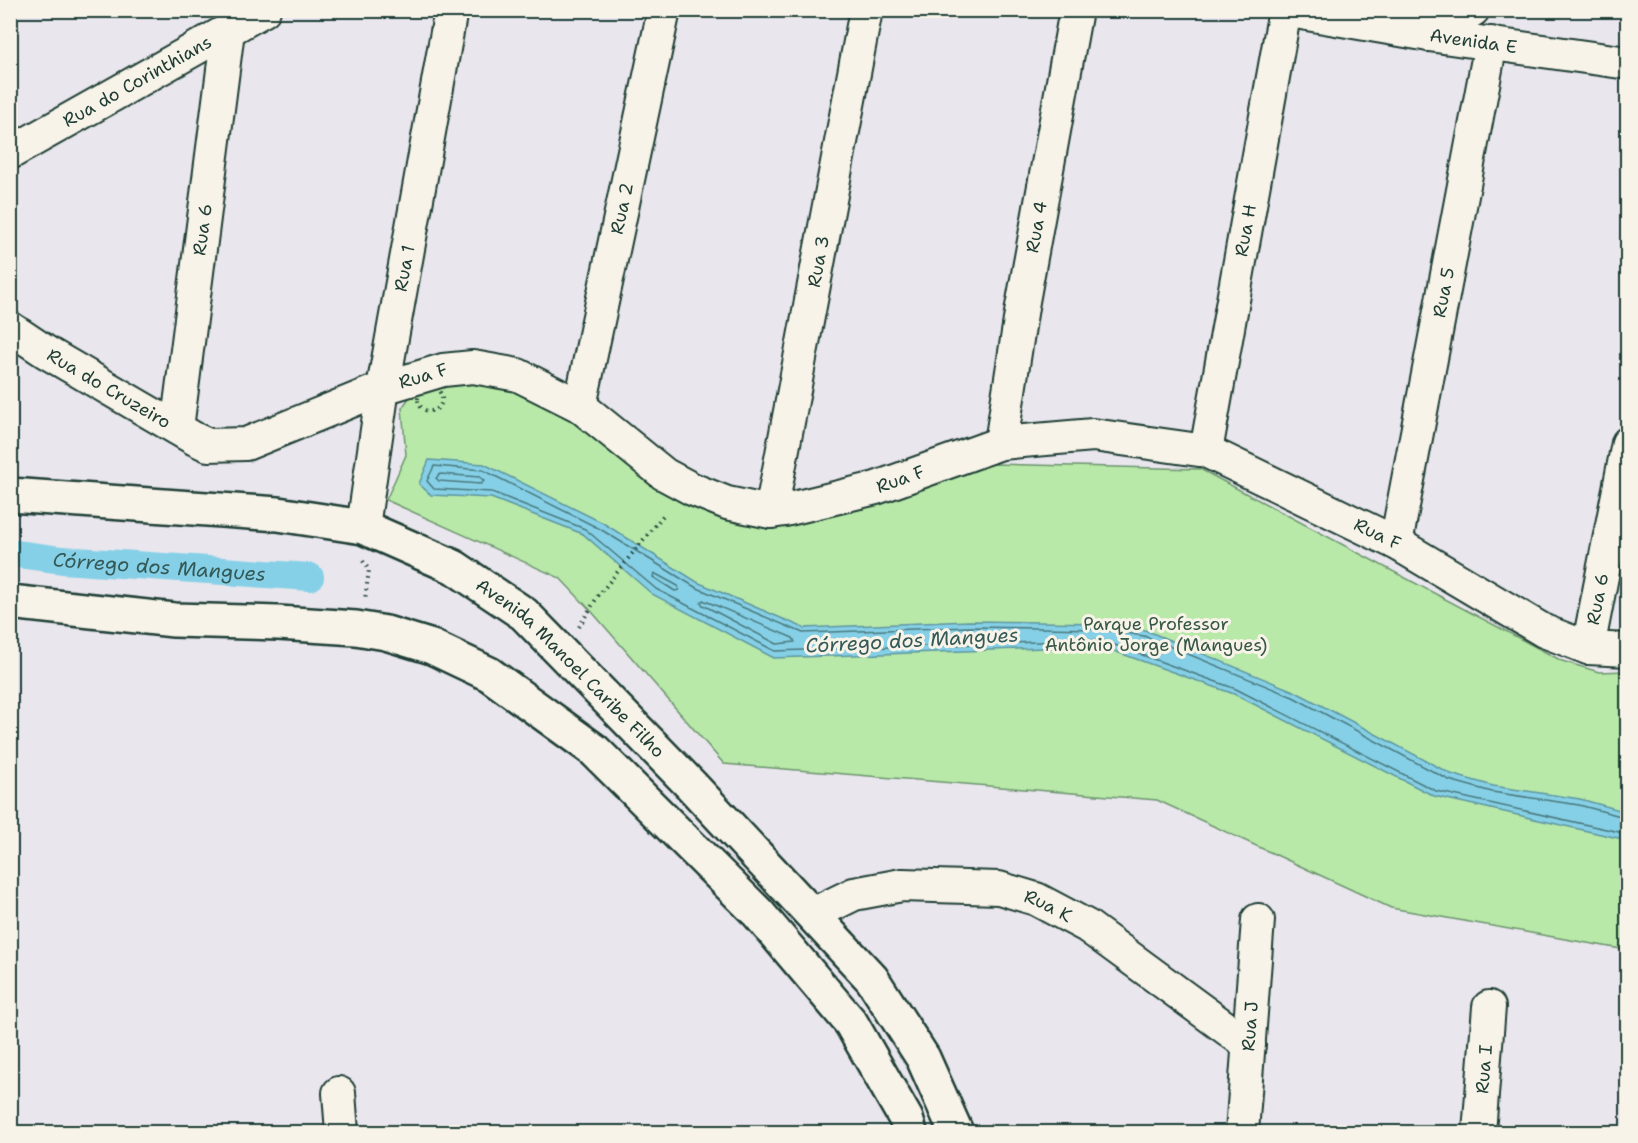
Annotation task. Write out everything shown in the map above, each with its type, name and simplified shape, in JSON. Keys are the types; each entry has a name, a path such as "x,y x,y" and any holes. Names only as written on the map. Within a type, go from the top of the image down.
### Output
{"main road":[{"name":"Avenida Manoel Caribe Filho","path":"10,495 267,513 363,527 454,567 524,614 813,914 872,979 922,1058 956,1132"},
{"path":"10,602 174,620 356,628 386,633 432,647 489,674 594,750 758,913 852,1023 906,1119 910,1132"}],"street":[{"name":"Rua do Corinthians","path":"10,153 264,10"},
{"name":"Rua 1","path":"363,527 383,388 451,10"},
{"name":"Rua 2","path":"580,406 664,10"},
{"name":"Rua 3","path":"771,512 866,10"},
{"name":"Rua 4","path":"1001,443 1022,307 1076,10"},
{"path":"1429,36 1473,10"},
{"name":"Avenida E","path":"1285,11 1429,36 1628,63"},
{"name":"Rua H","path":"1206,451 1285,11"},
{"name":"Rua 6","path":"177,428 228,31"},
{"name":"Rua 5","path":"1396,543 1491,43"},
{"name":"Rua do Cruzeiro","path":"10,328 46,352 177,428"},
{"name":"Rua F","path":"177,428 208,445 246,444 383,388 443,370 473,367 518,375 580,406 664,474 692,489 727,503 771,512 876,488 1001,443 1093,435 1206,451 1396,543 1544,631 1587,648 1628,650"},
{"name":"Rua 6","path":"1587,648 1628,443"},
{"name":"Rua K","path":"813,914 854,894 902,885 999,888 1036,899 1087,926 1249,1045"},
{"name":"Rua J","path":"1242,1132 1258,920"},
{"name":"Rua I","path":"1479,1132 1489,1007"},
{"path":"339,1093 342,1132"}],"path":[{"path":"443,398 450,393"},
{"path":"562,653 598,596 665,513"},
{"path":"356,628 365,603 369,570 362,560"}],"green space":[{"name":"Parque Professor Antônio Jorge (Mangues)","path":"488,382 546,401 598,433 662,491 725,519 993,464 1200,469 1562,661 1599,672 1627,671 1627,950 1391,908 1157,800 724,764 560,578 386,500 406,455 402,408 418,385"}],"water":[{"path":"429,460 484,464 603,523 697,582 804,628 969,621 1099,623 1145,630 1296,692 1451,774 1493,786 1580,799 1627,812 1627,840 1434,796 1234,694 1100,646 774,658 652,594 583,534 491,498 431,495 419,484"}],"waterway":[{"name":"Córrego dos Mangues","path":"10,553 62,560 310,577"}]}
